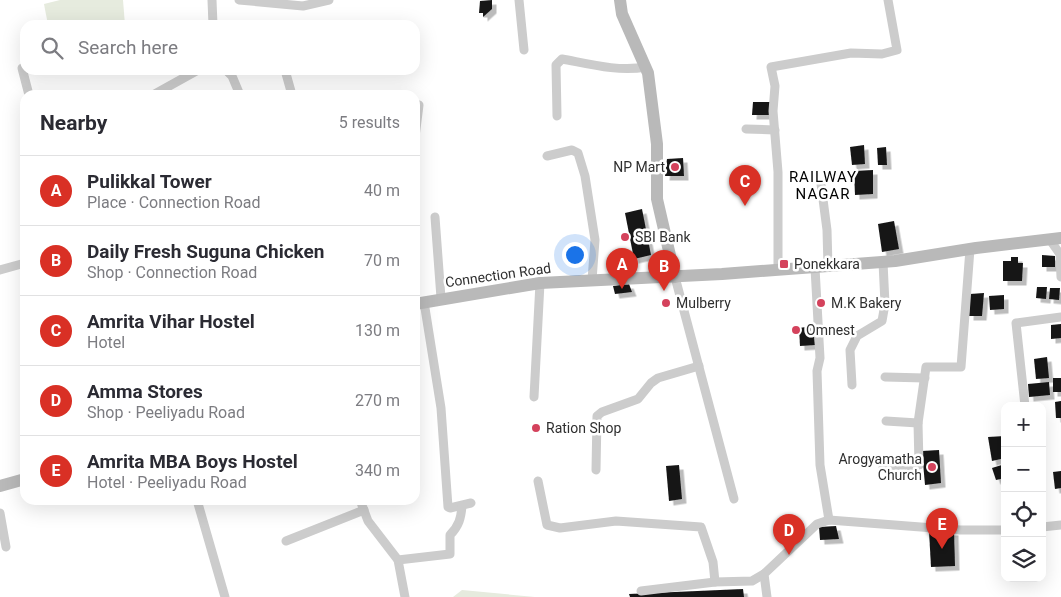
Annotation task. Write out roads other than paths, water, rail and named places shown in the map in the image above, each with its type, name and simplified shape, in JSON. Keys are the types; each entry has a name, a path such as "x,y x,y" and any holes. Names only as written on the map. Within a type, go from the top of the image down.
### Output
{"street":[{"path":"212,0 213,20"},
{"path":"239,0 303,6 329,0"},
{"path":"518,0 524,50"},
{"path":"620,0 622,14 646,67 657,144 657,199 675,276 734,499"},
{"path":"778,270 779,200 775,130 772,112 775,86 771,67 851,53 882,54 897,50 888,0"},
{"path":"557,116 556,65 562,59 618,68 633,69 646,67"},
{"path":"24,75 28,90"},
{"path":"162,90 189,75"},
{"path":"231,75 238,90"},
{"path":"286,75 291,90"},
{"path":"746,129 775,130"},
{"path":"547,156 572,150 578,153 585,176 595,240 592,280"},
{"path":"821,184 828,230 822,267 820,358 817,371 820,465 829,520"},
{"path":"435,217 441,298"},
{"path":"1055,239 1060,254 1061,277"},
{"name":"Connection Road","path":"420,303 540,283 778,270 883,262 1055,239"},
{"path":"883,468 919,465 918,423 926,367 961,367 970,249"},
{"path":"852,385 850,350 857,336 882,321 885,304 883,262"},
{"path":"0,270 20,264"},
{"path":"534,397 540,283"},
{"path":"398,560 450,554 450,535 457,528 466,504 448,507 441,408 420,308"},
{"path":"1025,402 1016,324 1061,317"},
{"path":"596,470 597,416 602,412 638,399 651,383 658,378 699,366"},
{"path":"885,377 925,378"},
{"path":"886,421 918,423"},
{"path":"0,486 20,480"},
{"path":"538,481 547,525 560,528 616,521 702,527 715,570 715,582"},
{"path":"198,505 225,597"},
{"path":"362,505 368,521 398,560 404,597"},
{"path":"286,541 364,510"},
{"path":"0,513 6,547"},
{"path":"641,592 715,582 752,581 764,574 817,524 829,520 960,530 1001,530"},
{"path":"1046,527 1061,525"},
{"path":"764,574 767,597"}],"place":[{"name":"NP Mart","path":"675,167"},
{"name":"Amrita Vihar Hostel","path":"745,206"},
{"name":"SBI Bank","path":"625,237"},
{"name":"Ponekkara","path":"784,264"},
{"name":"Pulikkal Tower","path":"622,289"},
{"name":"Daily Fresh Suguna Chicken","path":"664,291"},
{"name":"Mulberry","path":"666,303"},
{"name":"M.K Bakery","path":"821,303"},
{"name":"Omnest","path":"796,330"},
{"name":"Ration Shop","path":"536,428"},
{"name":"Arogyamatha Church","path":"932,467"},
{"name":"Amrita MBA Boys Hostel","path":"942,549"},
{"name":"Amma Stores","path":"789,555"}],"district":[{"name":"RAILWAY NAGAR","path":"823,186"}]}
